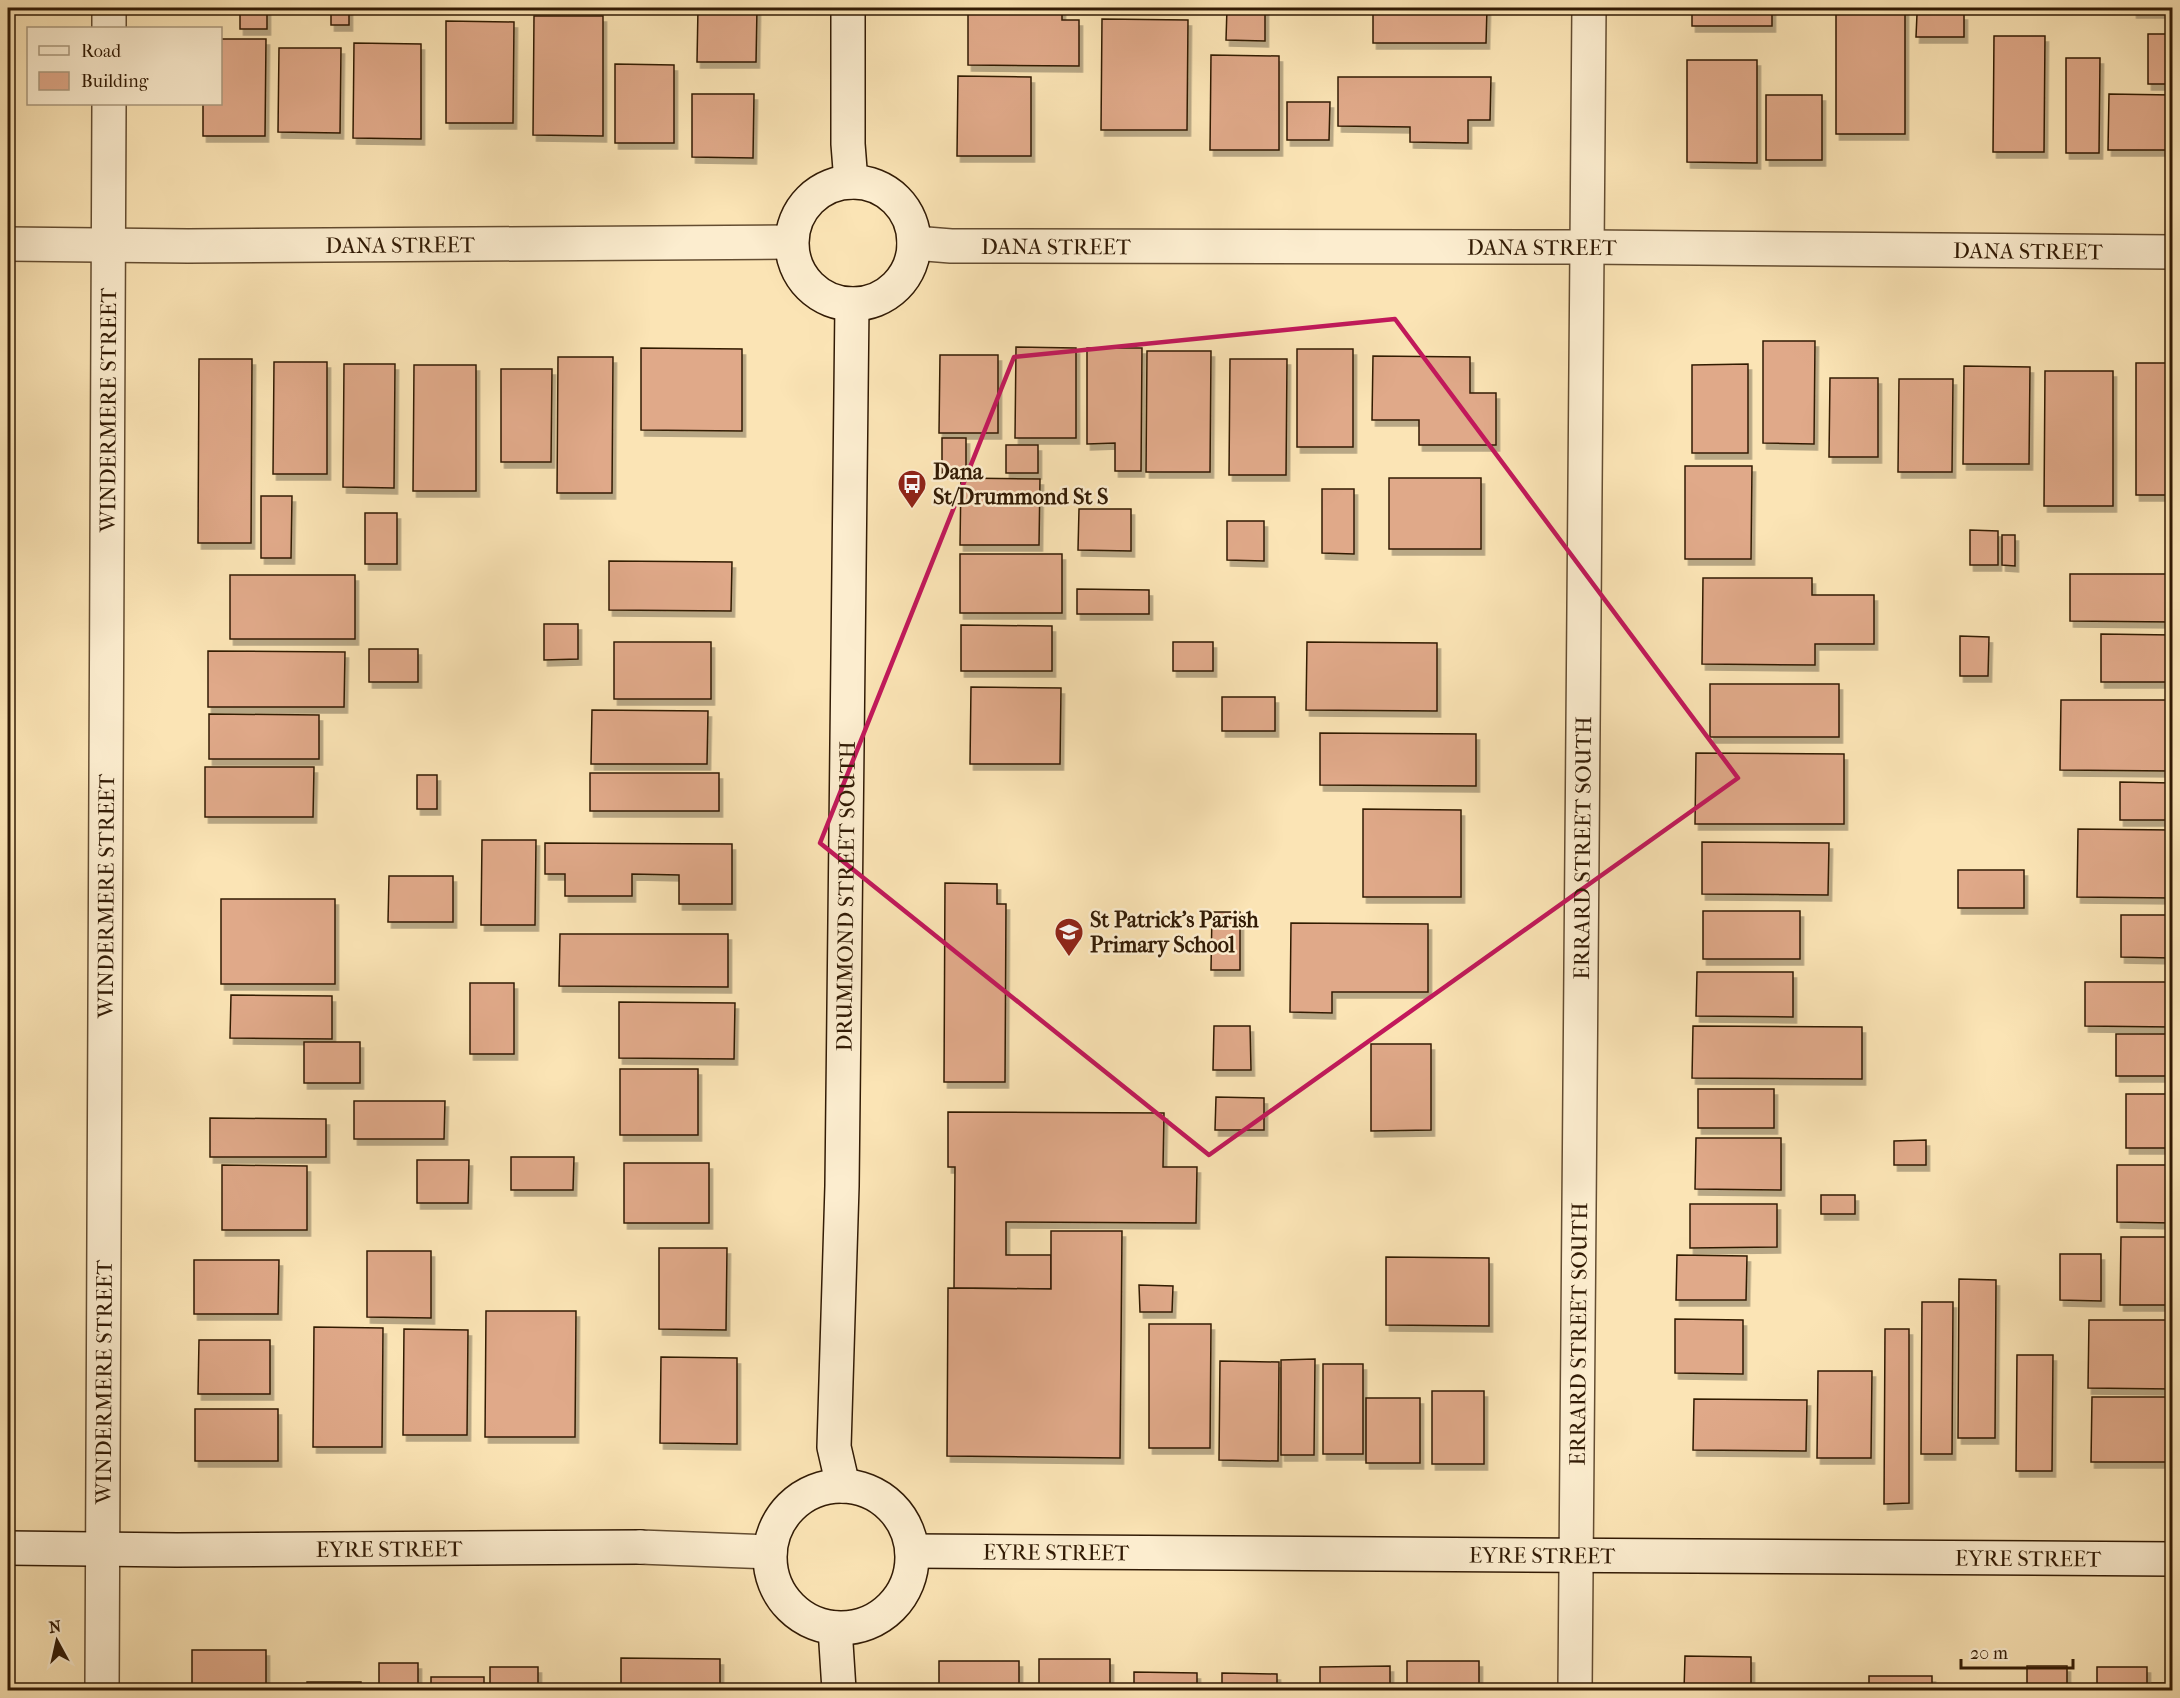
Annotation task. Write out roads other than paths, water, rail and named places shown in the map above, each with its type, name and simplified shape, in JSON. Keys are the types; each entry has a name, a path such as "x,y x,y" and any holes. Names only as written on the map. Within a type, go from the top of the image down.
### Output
{"street":[{"path":"109,8 109,27"},
{"path":"848,8 848,144 851,182"},
{"name":"ERRARD STREET SOUTH","path":"1575,1690 1589,8"},
{"name":"WINDERMERE STREET","path":"102,1690 109,105"},
{"path":"851,182 871,185 888,193 902,207 911,224 914,243 911,262 902,280 889,293 871,302 852,304 829,300 809,286 795,266 791,242 796,219 809,200 828,187 851,182"},
{"name":"DANA STREET","path":"8,244 791,242"},
{"name":"DANA STREET","path":"914,243 951,246 1587,247 2172,252"},
{"name":"DRUMMOND STREET SOUTH","path":"843,1486 834,1447 842,1186 852,304"},
{"path":"843,1486 863,1489 882,1498 897,1513 908,1531 912,1551 912,1569 907,1586 898,1601 885,1613 870,1622 853,1627 835,1628 819,1625 792,1609 774,1583 770,1552 781,1518 798,1500 819,1489 843,1486"},
{"name":"EYRE STREET","path":"8,1548 102,1547 189,1550 640,1547 770,1552"},
{"name":"EYRE STREET","path":"912,1551 2172,1558"},
{"path":"835,1628 839,1690"}],"place":[{"name":"Dana St/Drummond St S","path":"912,510"},
{"name":"St Patrick's Parish Primary School","path":"1069,958"}]}
